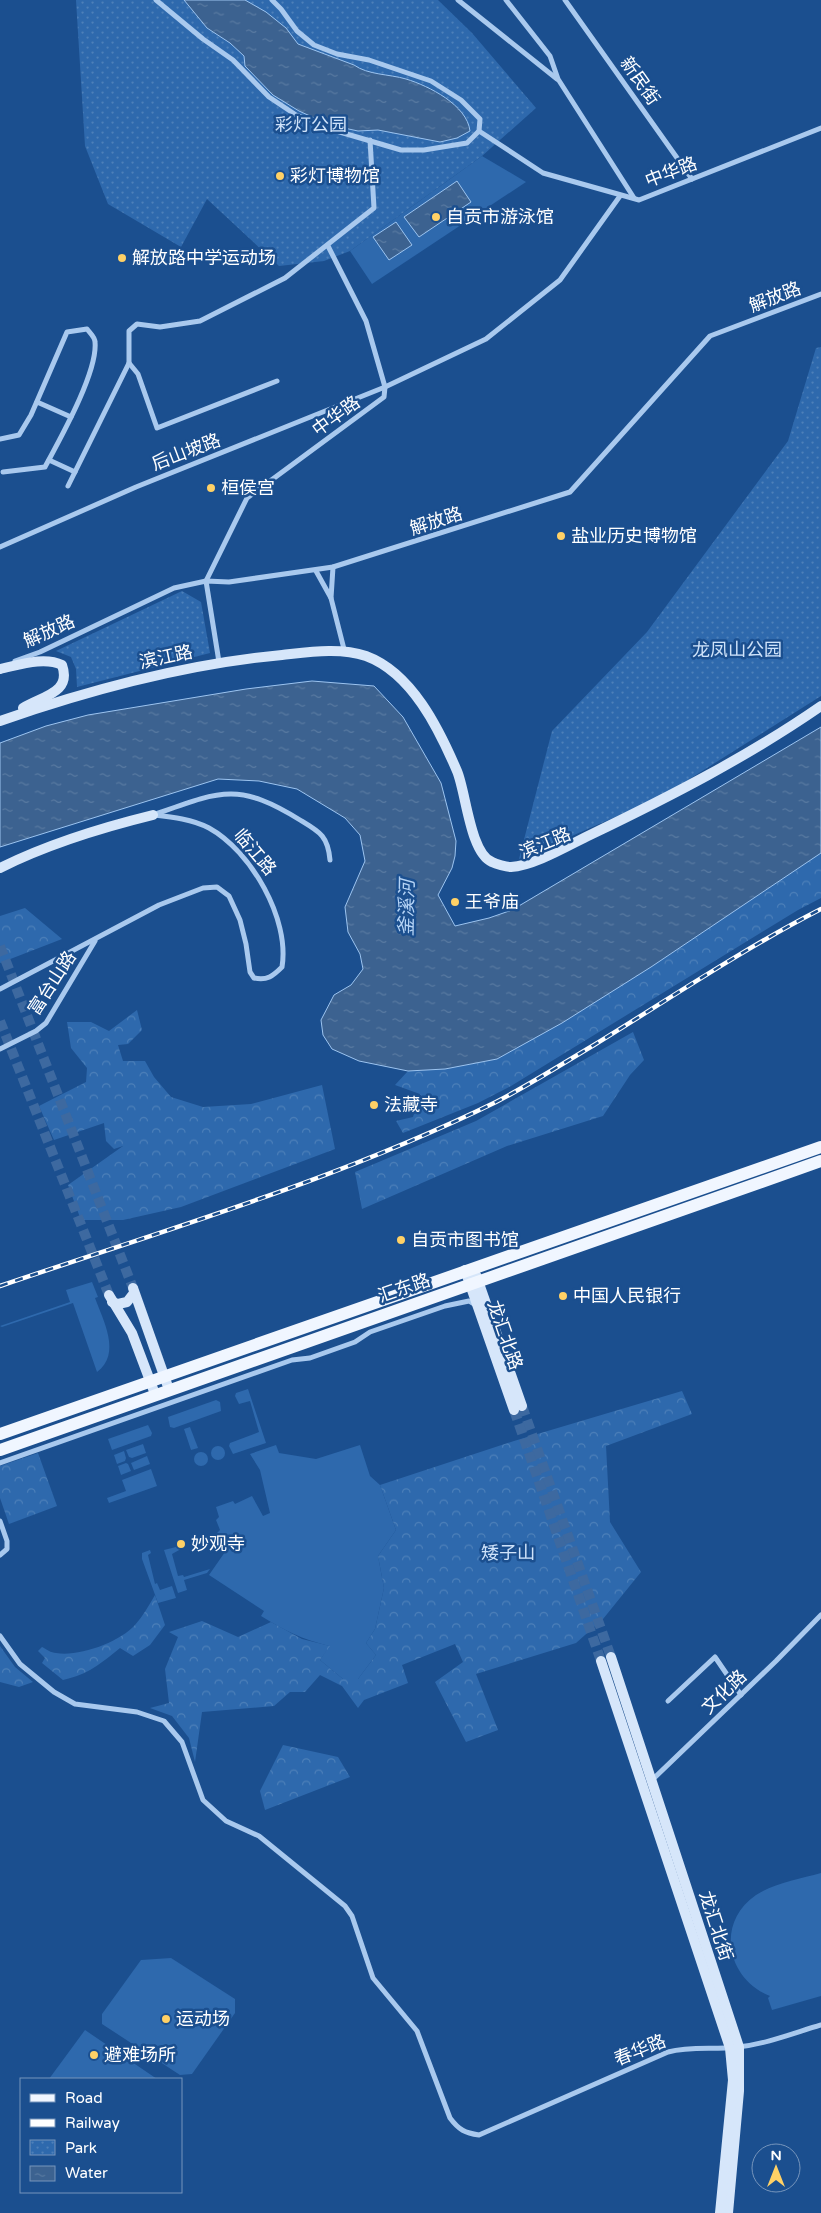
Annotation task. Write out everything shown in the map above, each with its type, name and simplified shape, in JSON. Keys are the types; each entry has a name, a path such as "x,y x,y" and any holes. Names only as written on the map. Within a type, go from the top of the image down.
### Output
{"main road":[{"name":"滨江路","path":"5,719 83,693 219,662 322,651 367,656 395,673 417,696 443,738 459,776 477,846 490,862 511,867 543,858 662,800 785,731 821,706"},
{"name":"滨江路","path":"345,653 391,678 413,702 439,745 453,778 472,849 486,867 511,874 544,864 664,806 790,735 821,713"},
{"path":"0,668 55,661 62,665 65,673 65,681 60,689 5,719"},
{"name":"临江路","path":"0,868 43,848 153,815"},
{"name":"汇东路","path":"0,1434 821,1147"},
{"name":"汇东路","path":"0,1450 821,1161"},
{"name":"龙汇北路","path":"469,1269 474,1282 518,1408 478,1307 474,1282"},
{"path":"155,1394 132,1333 111,1299 118,1304 127,1302 134,1291 169,1389"},
{"name":"龙汇北街","path":"606,1659 734,2048 739,2091 728,2213"},
{"name":"龙汇北街","path":"720,2213 733,2080 734,2048"}],"street":[{"path":"156,0 203,39 233,60 269,97 296,115 333,130 401,150 424,150 468,143 479,131 480,118 461,100 431,81 369,60 337,54 314,44 297,31 272,0"},
{"path":"458,0 558,79"},
{"path":"506,0 550,56 558,79 634,198"},
{"name":"新民街","path":"565,0 692,179"},
{"name":"中华路","path":"479,131 543,173 639,200 821,128"},
{"path":"68,486 129,363 128,331 137,324 160,328 200,320 285,278 328,246 374,208 370,140"},
{"name":"后山坡路","path":"0,547 136,487 384,387 486,339 560,280 620,196"},
{"path":"328,246 366,321 384,387"},
{"name":"解放路","path":"0,668 40,652 174,588 206,581 228,582 316,571 333,567 570,492 710,336 821,294"},
{"path":"0,439 19,435 37,402 67,332 87,329 95,339 94,361 71,417 45,467 3,472"},
{"path":"129,363 138,374 157,428 277,380"},
{"name":"中华路","path":"206,581 247,498 384,397 384,387"},
{"path":"37,402 71,417"},
{"path":"48,460 75,472"},
{"path":"331,598 333,567"},
{"path":"316,571 331,598 345,653"},
{"path":"206,581 219,662"},
{"path":"153,815 212,795 248,794 279,807 320,832 329,847 330,860"},
{"name":"临江路","path":"96,940 159,905 203,888 217,888 229,896 240,920 250,972 254,978 263,980 273,976 282,967 284,956 283,944 272,903 260,880 232,846 208,828 172,817 153,815"},
{"path":"0,988 96,940"},
{"name":"富台山路","path":"0,1049 36,1031 46,1023 96,940"},
{"path":"0,1463 292,1360 310,1358 355,1342 370,1332 445,1306 469,1301 478,1307"},
{"path":"0,1521 7,1541 7,1549 0,1555"},
{"name":"文化路","path":"648,1783 741,1695 821,1615"},
{"name":"春华路","path":"0,1636 20,1664 54,1692 76,1704 137,1712 164,1721 182,1742 203,1800 226,1820 259,1836 345,1906 352,1916 373,1978 417,2031 450,2118 457,2128 466,2134 479,2135 668,2052 684,2048 734,2048 753,2045 821,2026"},
{"path":"668,1701 715,1657 741,1695"}],"green space":[{"name":"彩灯公园","path":"76,0 438,0 472,33 536,108 482,156 350,251 324,261 279,266 207,199 181,247 108,204 85,146"},
{"name":"自贡市游泳馆","path":"482,156 526,182 372,284 350,251"},
{"name":"龙凤山公园","path":"821,347 821,696 661,797 519,859 552,731 647,632 788,441 816,348"},
{"path":"182,591 201,602 210,653 77,687 76,669 71,657 56,651"},
{"path":"821,853 821,898 798,910 511,1086 478,1103 403,1133 396,1121 413,1117 420,1094 395,1085 408,1071 445,1069 497,1059 651,967"},
{"path":"25,908 62,939 0,963 0,916"},
{"path":"137,1010 142,1030 128,1044 118,1045 123,1061 145,1061 154,1077 171,1097 203,1107 251,1104 322,1085 335,1149 181,1207 123,1220 81,1220 68,1185 123,1146 114,1149 106,1141 104,1123 54,1140 39,1106 86,1082 87,1068 71,1048 67,1022 91,1022 109,1031"},
{"path":"633,1032 644,1060 630,1075 603,1116 507,1146 362,1209 355,1172 476,1121"},
{"path":"92,1282 98,1297 95,1298 106,1326 109,1346 108,1356 104,1365 97,1372 73,1303 2,1327 0,1326 70,1302 66,1290"},
{"path":"248,1389 266,1443 233,1454 229,1446 230,1443 259,1432 250,1401 239,1404 235,1396 236,1393"},
{"name":"矮子山","path":"682,1391 692,1414 606,1446 610,1522 641,1572 603,1619 576,1643 476,1674 498,1730 466,1742 435,1682 463,1662 455,1644 402,1665 408,1683 364,1700 358,1708 342,1686 320,1675 305,1692 290,1692 274,1706 202,1712 195,1762 189,1738 172,1716 150,1708 169,1703 165,1669 178,1637 169,1632 202,1621 238,1637 271,1622 302,1639 330,1646 320,1660 343,1679 358,1679 376,1655 366,1643 375,1629 384,1588 378,1556 396,1530 380,1485 514,1441"},
{"path":"216,1400 220,1402 221,1411 174,1428 170,1427 168,1417"},
{"path":"148,1425 152,1433 151,1436 112,1450 108,1439"},
{"path":"190,1427 198,1448 191,1450 184,1429"},
{"path":"143,1444 146,1453 132,1458 129,1457 126,1450"},
{"path":"276,1445 279,1453 316,1459 360,1445 370,1476 380,1485 396,1530 378,1556 384,1588 375,1629 366,1643 376,1655 358,1679 343,1679 320,1660 329,1646 286,1630 261,1616 264,1611 209,1575 225,1552 210,1540 220,1530 216,1520 219,1517 216,1507 233,1501 235,1504 252,1496 263,1516 270,1513 260,1470 250,1454"},
{"path":"218,1446 223,1448 225,1453 223,1458 218,1460 213,1458 211,1453 213,1448"},
{"path":"124,1451 125,1461 117,1464 114,1455"},
{"path":"201,1452 206,1454 208,1459 206,1464 201,1466 196,1464 194,1459 196,1454"},
{"path":"38,1453 57,1506 9,1524 0,1498 0,1466"},
{"path":"147,1456 150,1464 134,1470 131,1463"},
{"path":"126,1463 131,1471 121,1475 118,1466"},
{"path":"151,1469 157,1486 109,1503 107,1498 126,1491 122,1480"},
{"path":"180,1546 181,1549 172,1554 178,1576 183,1575 184,1577 210,1569 207,1573 184,1580 187,1590 178,1593 164,1550"},
{"path":"150,1550 151,1553 148,1555 155,1584 157,1583 160,1590 172,1586 176,1598 158,1603 142,1559 142,1553"},
{"path":"155,1595 165,1625 150,1645 133,1656 120,1648 100,1664 72,1678 63,1680 42,1663 45,1658 38,1651 42,1647 54,1653 76,1653 99,1647 120,1637 135,1625"},
{"path":"0,1646 15,1667 33,1682 19,1687 0,1682"},
{"path":"283,1745 338,1757 350,1777 265,1810 260,1791"},
{"path":"821,1873 821,1996 772,2010 768,1998 770,1996 755,1988 744,1977 736,1964 732,1950 731,1935 735,1920 743,1907 763,1891 779,1884"},
{"name":"运动场","path":"171,1958 235,1999 235,2013 192,2074 180,2075 102,2024 102,2014 141,1960"},
{"name":"避难场所","path":"85,2030 156,2078 50,2078"}],"water":[{"path":"184,0 245,0 266,12 286,28 298,44 366,71 406,79 436,92 446,98 462,113 470,131 457,138 440,142 378,130 358,131 330,125 299,111 273,95 245,66 244,56 230,43 207,28"},
{"path":"457,181 471,202 419,237 404,217"},
{"path":"396,222 412,245 389,260 373,237"},
{"name":"釜溪河","path":"312,681 374,686 403,717 441,783 456,841 452,868 438,895 455,926 512,910 821,727 821,853 651,967 562,1023 497,1059 445,1069 408,1071 359,1061 332,1049 323,1035 321,1020 334,995 351,985 363,969 360,954 348,932 345,907 365,861 360,835 345,818 297,789 259,781 218,779 0,847 0,743 46,726 88,715 246,689"}],"tunnel":[{"path":"0,946 133,1288"},
{"path":"0,1021 109,1295"},
{"path":"522,1406 611,1657"},
{"path":"514,1410 601,1661"}],"railway":[{"path":"0,1286 251,1202 375,1156 436,1130 521,1089 735,957 821,909"}],"place":[{"name":"彩灯博物馆","path":"280,176"},
{"name":"自贡市游泳馆","path":"436,217"},
{"name":"解放路中学运动场","path":"122,258"},
{"name":"桓侯宫","path":"211,488"},
{"name":"盐业历史博物馆","path":"561,536"},
{"name":"王爷庙","path":"455,902"},
{"name":"法藏寺","path":"374,1105"},
{"name":"自贡市图书馆","path":"401,1240"},
{"name":"中国人民银行","path":"563,1296"},
{"name":"妙观寺","path":"181,1544"},
{"name":"运动场","path":"166,2019"},
{"name":"避难场所","path":"94,2055"}]}
